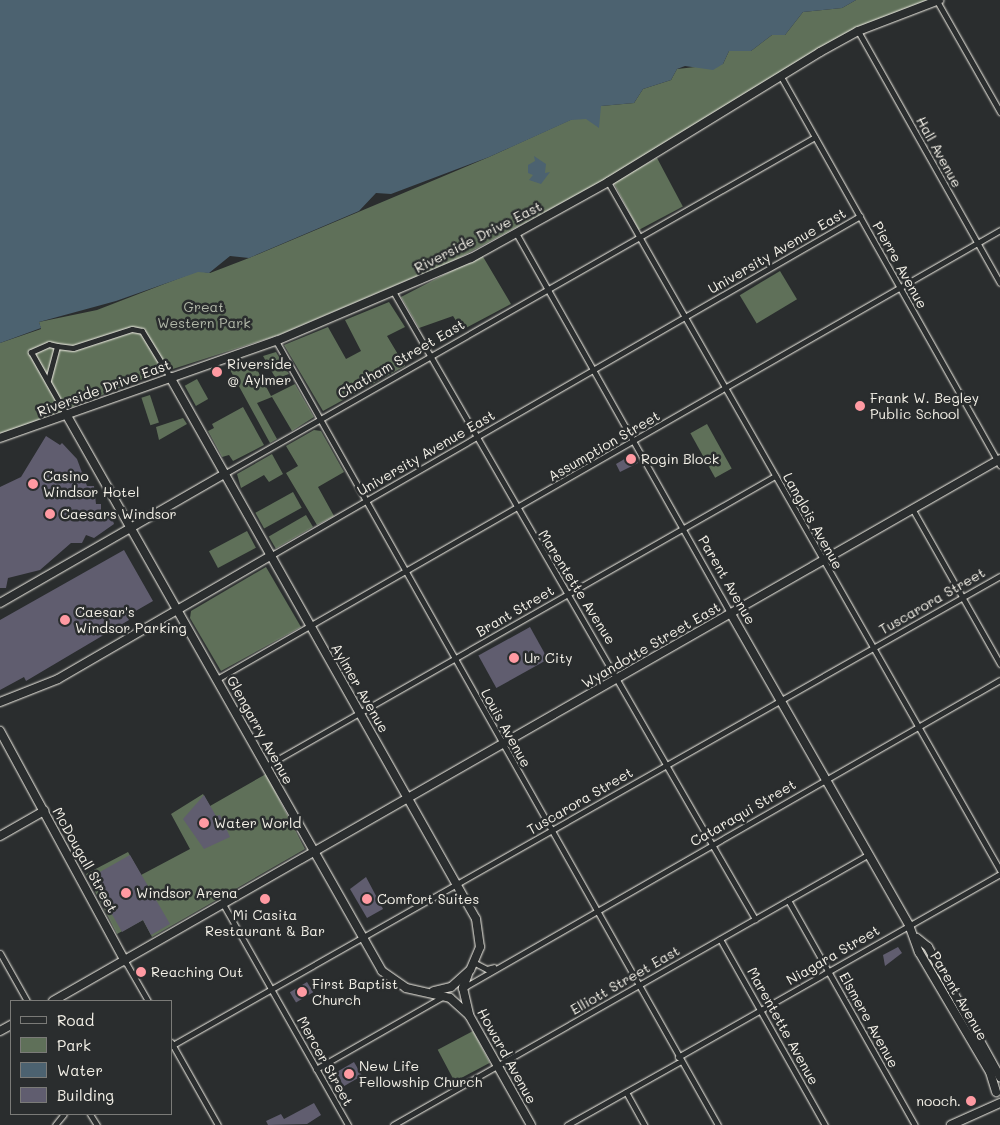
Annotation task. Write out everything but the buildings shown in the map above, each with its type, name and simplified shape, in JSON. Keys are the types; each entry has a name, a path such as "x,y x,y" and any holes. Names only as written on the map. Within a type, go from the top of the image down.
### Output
{"main road":[{"name":"Riverside Drive East","path":"0,438 276,341 394,293 516,233 608,182 780,76 858,31 938,0"},
{"name":"Aylmer Avenue","path":"170,377 456,884 480,930 472,966"},
{"name":"Glengarry Avenue","path":"66,414 364,938 389,978 426,992 444,996 469,1015"},
{"name":"Wyandotte Street East","path":"55,1000 999,462"},
{"name":"Chatham Street East","path":"0,603 132,529 224,474"},
{"name":"University Avenue East","path":"0,702 58,679 270,556"},
{"name":"Parent Avenue","path":"732,614 909,925 916,938 919,952 990,1072 1000,1103"},
{"name":"McDougall Street","path":"0,730 125,960"},
{"path":"0,836 44,811"},
{"name":"Parent Avenue","path":"916,938 928,947 1000,1077"},
{"path":"463,988 472,966"},
{"path":"426,992 451,987 472,966"},
{"path":"941,990 949,986"},
{"name":"Howard Avenue","path":"463,988 469,1015 531,1125"},
{"path":"968,1036 975,1032"},
{"path":"977,1110 997,1091"},
{"path":"951,1125 977,1110 1000,1103"}],"street":[{"path":"938,0 1000,112"},
{"name":"Hall Avenue","path":"858,31 1000,283"},
{"name":"Pierre Avenue","path":"780,76 999,462"},
{"name":"Chatham Street East","path":"224,474 814,137"},
{"name":"Langlois Avenue","path":"608,182 1000,872"},
{"name":"University Avenue East","path":"270,556 860,216"},
{"name":"Assumption Street","path":"217,679 726,390 1000,230"},
{"name":"Parent Avenue","path":"516,233 732,614"},
{"name":"Marentette Avenue","path":"394,293 517,509 569,593 756,918"},
{"path":"66,414 31,352 49,344 73,348 132,329 142,331 170,377"},
{"name":"Louis Avenue","path":"276,341 679,1059 718,1125"},
{"path":"48,380 57,346"},
{"name":"Brant Street","path":"266,766 775,476"},
{"path":"913,510 1000,664"},
{"name":"Tuscarora Street","path":"172,1044 364,938 1000,576"},
{"name":"Cataraqui Street","path":"463,988 497,966 1000,680"},
{"name":"Elliott Street East","path":"393,1125 869,854"},
{"name":"Niagara Street","path":"567,1125 626,1092 760,1010 1000,872"},
{"name":"Elsmere Avenue","path":"788,900 915,1125"},
{"name":"Mercer Street","path":"224,904 348,1125"},
{"name":"Marentette Avenue","path":"720,938 825,1125"},
{"path":"0,953 26,1000"},
{"name":"McDougall Street","path":"125,960 147,1000"},
{"path":"472,966 486,969 497,966"},
{"path":"316,1069 444,996"},
{"path":"172,1044 218,1125"},
{"path":"626,1092 644,1125"},
{"path":"55,1125 63,1115"}],"green space":[{"name":"Great Western Park","path":"856,0 930,0 831,43 603,181 455,260 279,335 148,377 0,435 0,343 41,329 39,322 97,310 198,271 210,273 249,258 489,157 601,106 634,103 643,89 671,80 677,69 723,64 729,51 751,51 772,35 785,35 803,12 842,8"},
{"path":"657,158 683,207 639,230 613,181"},
{"path":"482,255 511,304 462,330 453,316 419,328 401,297"},
{"path":"780,271 797,299 757,323 740,295"},
{"path":"389,302 405,327 387,336 405,366 323,411 284,345 328,327 346,359 361,351 345,320"},
{"path":"276,352 289,374 276,379 263,356"},
{"path":"252,360 271,396 295,384 314,417 292,431 272,397 257,403 277,439 270,443 229,368"},
{"path":"197,379 208,399 196,406 185,386"},
{"path":"150,395 159,423 150,425 141,398"},
{"path":"243,407 264,445 233,461 229,455 222,457 208,431 214,428 212,424"},
{"path":"183,418 187,424 159,440 156,427"},
{"path":"707,424 732,469 715,478 690,433"},
{"path":"314,430 321,431 344,472 318,487 334,516 317,525 286,473 298,466 286,446"},
{"path":"272,454 283,474 269,482 264,475 241,488 237,474"},
{"path":"293,492 302,508 264,529 255,513"},
{"path":"306,515 313,527 276,549 269,536"},
{"path":"247,531 256,548 218,568 209,551"},
{"path":"266,567 301,627 221,671 190,618 191,611"},
{"path":"266,774 305,849 152,937 143,920 117,934 86,874 128,852 141,875 190,849 171,814 203,794 210,806"},
{"path":"473,1031 490,1063 455,1082 438,1050"}],"water":[{"path":"0,0 856,0 842,8 803,12 785,35 772,35 751,51 729,51 723,64 713,70 685,66 677,69 671,80 643,89 634,103 601,106 599,128 586,119 571,120 489,157 391,194 376,193 359,211 249,258 230,256 209,273 198,272 116,301 39,322 41,328 0,343"},
{"path":"534,156 546,164 545,173 550,172 541,184 529,180 533,175 528,173 528,165 535,161"}],"place":[{"name":"Riverside @ Aylmer","path":"217,372"},
{"name":"Frank W. Begley Public School","path":"860,406"},
{"name":"Rogin Block","path":"631,459"},
{"name":"Casino Windsor Hotel","path":"33,484"},
{"name":"Caesars Windsor","path":"50,514"},
{"name":"Caesar's Windsor Parking","path":"65,620"},
{"name":"Ur City","path":"514,658"},
{"name":"Water World","path":"204,823"},
{"name":"Windsor Arena","path":"126,893"},
{"name":"Mi Casita Restaurant & Bar","path":"265,899"},
{"name":"Comfort Suites","path":"367,899"},
{"name":"Reaching Out","path":"141,972"},
{"name":"First Baptist Church","path":"302,992"},
{"name":"New Life Fellowship Church","path":"349,1074"},
{"name":"nooch.","path":"971,1101"}]}
